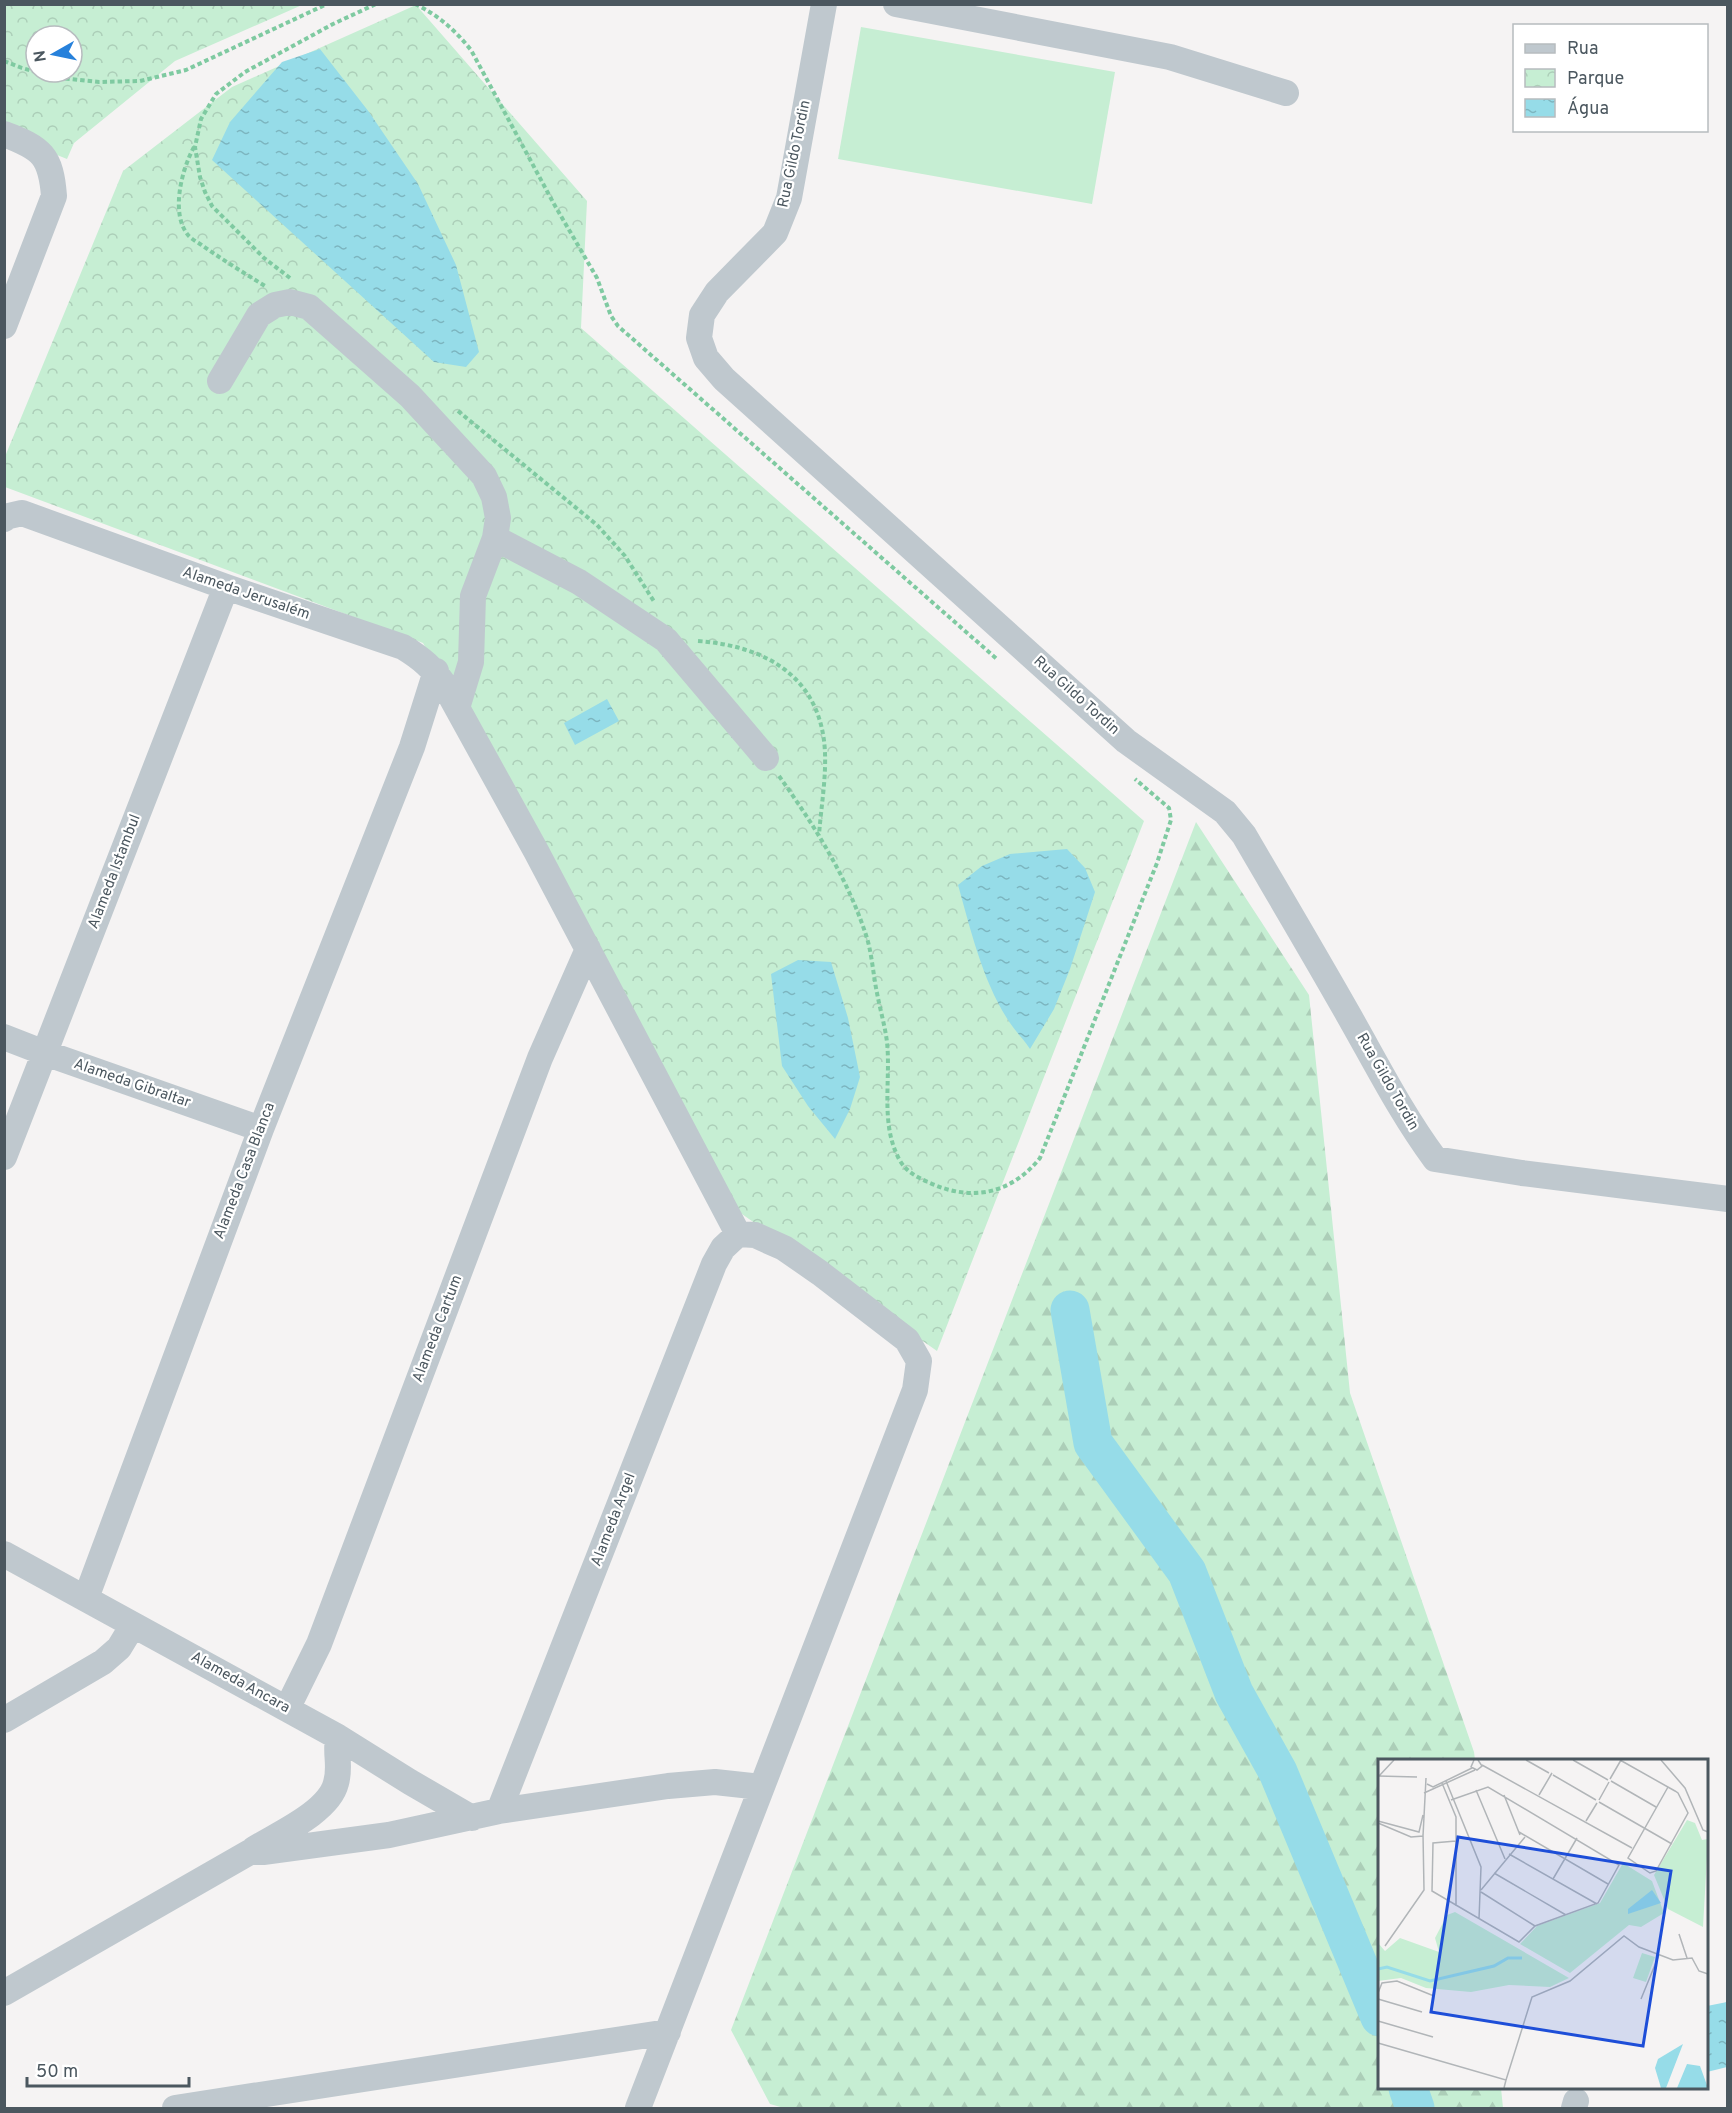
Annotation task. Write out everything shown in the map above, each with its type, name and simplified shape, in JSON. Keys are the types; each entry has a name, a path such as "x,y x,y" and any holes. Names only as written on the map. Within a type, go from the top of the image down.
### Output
{"street":[{"name":"Rua Gildo Tordin","path":"825,4 789,198 775,233 717,292 702,315 699,338 706,358 724,379 1126,741 1225,812 1244,835 1386,1083 1419,1137 1436,1159 1522,1173 1728,1199"},
{"path":"896,4 1170,57 1286,93"},
{"path":"4,134 25,142 43,155 53,174 54,196 4,326"},
{"path":"220,381 259,315 291,291 410,396 484,476 494,497 498,518 495,538 472,596 471,662 459,712"},
{"name":"Alameda Jerusalém","path":"4,519 22,513 226,587 403,647 422,658 435,671 459,712 588,949 738,1234"},
{"path":"495,538 579,582 666,640 766,758"},
{"name":"Alameda Istambul","path":"4,1157 226,587"},
{"name":"Alameda Casa Blanca","path":"86,1599 261,1129 412,747 435,671"},
{"name":"Alameda Cartum","path":"287,1709 319,1644 540,1058 588,949"},
{"name":"Alameda Gibraltar","path":"4,1037 261,1129"},
{"path":"638,2109 915,1390 919,1361 907,1340 784,1248 755,1235 738,1234"},
{"name":"Alameda Argel","path":"499,1811 714,1264 723,1248 738,1234"},
{"name":"Alameda Ancara","path":"4,1554 338,1737 472,1818"},
{"path":"4,1720 103,1662 119,1648 133,1625"},
{"path":"4,1993 250,1852 316,1811 328,1801 336,1785 339,1768 335,1750 338,1737"},
{"path":"250,1852 389,1835 499,1811 668,1786 715,1782 761,1787"},
{"path":"175,2109 668,2032"}],"path":[{"path":"84,80 140,81 186,70 327,4"},
{"path":"291,291 188,235 181,219 179,202 188,159 195,147 201,119 216,94 245,72 333,24 376,4"},
{"path":"415,4 441,19 471,50 554,204 597,278 611,316 618,326 1001,663"},
{"path":"4,61 24,68"},
{"path":"195,147 200,177 212,206 264,258 291,291"},
{"path":"456,409 597,525 626,556 651,596 662,619 666,640 701,641 738,648 767,658 805,688 820,720 824,746 819,836"},
{"path":"766,758 819,836 854,902 867,937 886,1042 887,1115 899,1158 907,1171 944,1190 962,1193 988,1193 1015,1182 1029,1172 1040,1158 1157,862 1171,820 1172,814 1169,808 1134,778"}],"green space":[{"path":"4,5 302,5 175,61 74,143 67,159 5,134"},
{"path":"416,5 587,201 581,328 1144,821 937,1351 739,1212 423,643 5,487 4,459 123,171 232,87"},
{"path":"861,27 1115,72 1092,204 838,159"},
{"path":"1196,822 1309,995 1350,1393 1474,1752 1475,1759 1378,1759 1378,2089 1501,2089 1503,2108 784,2108 770,2104 731,2030"}],"water":[{"path":"320,49 369,112 418,184 456,265 479,352 466,367 434,362 212,160 230,122 282,62"},
{"path":"607,699 619,721 575,745 564,723"},
{"path":"1067,849 1085,868 1095,892 1070,969 1054,1009 1030,1049 1010,1023 992,991 973,938 958,885 982,866 1010,854"},
{"path":"798,960 831,962 848,1018 860,1077 850,1109 835,1139 808,1106 782,1066 771,974"},
{"path":"1727,2002 1727,2067 1708,2072 1708,2006"}],"waterway":[{"path":"1070,1310 1093,1443 1187,1572 1234,1693 1278,1772 1378,2012"},
{"path":"1408,2089 1415,2108"}]}
